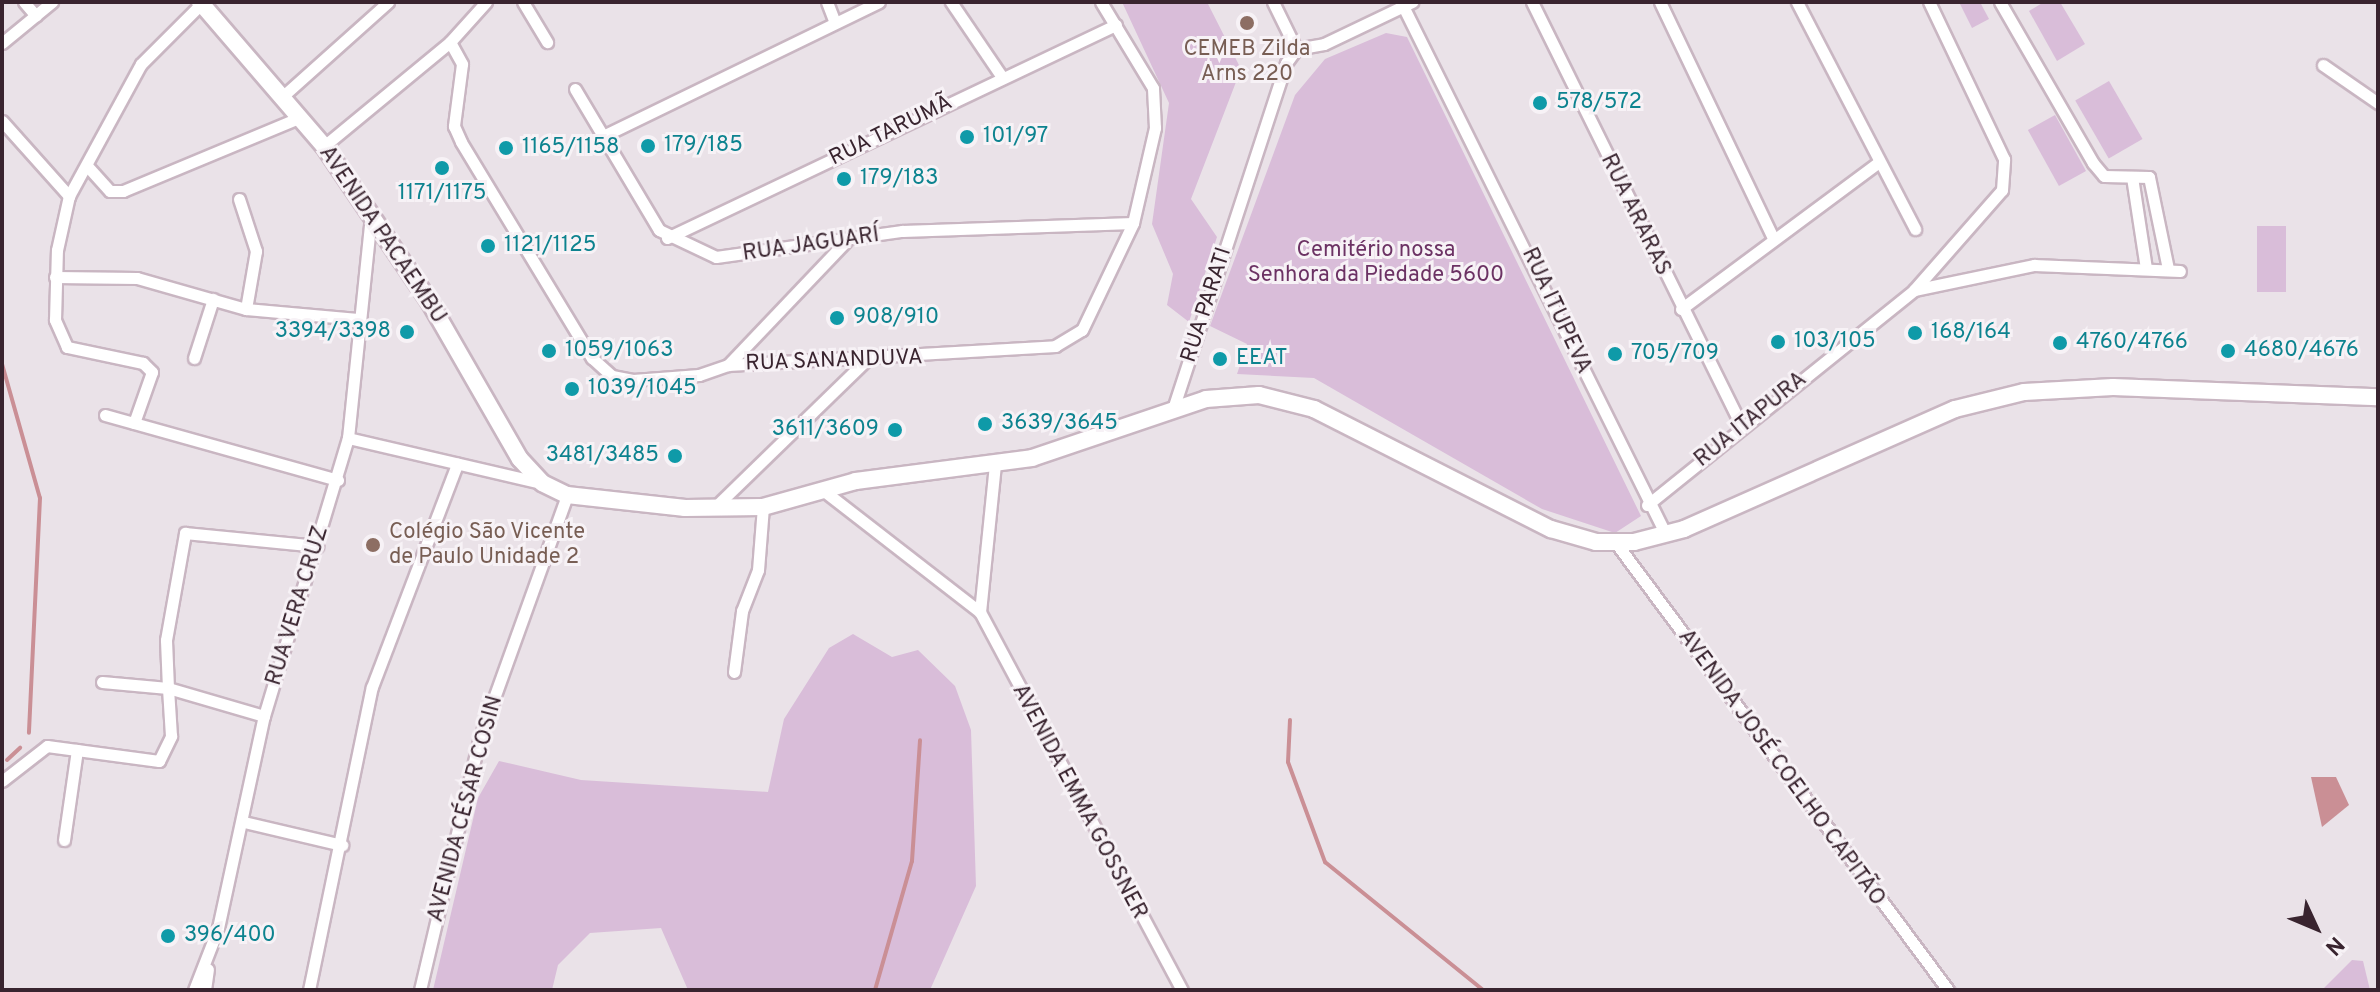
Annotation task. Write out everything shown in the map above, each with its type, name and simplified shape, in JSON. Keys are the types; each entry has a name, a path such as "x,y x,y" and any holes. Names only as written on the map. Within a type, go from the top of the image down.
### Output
{"main road":[{"name":"AVENIDA PACAEMBU","path":"200,3 324,146 520,459 542,483"},
{"path":"542,483 567,495 714,508 763,507 824,491 1032,458 1206,399 1294,401 1523,518 1616,543 1666,535 1955,409 2024,392 2113,387 2378,397"}],"street":[{"path":"24,2 36,16"},
{"path":"2,43 52,2"},
{"path":"283,96 388,2"},
{"path":"324,146 450,42 486,2"},
{"path":"523,2 547,42"},
{"path":"827,2 835,23"},
{"path":"601,137 879,2"},
{"path":"951,2 1002,77"},
{"name":"RUA SANANDUVA","path":"450,42 463,80 454,126 592,358 612,376 633,380 699,375 728,365 864,362 1055,346 1082,330 1098,309 1133,223 1155,128 1153,88 1101,2"},
{"path":"1273,2 1296,49 1405,4"},
{"name":"RUA ARARAS","path":"1532,2 1681,309 1742,426"},
{"path":"1660,2 1773,238"},
{"path":"1797,2 1876,164 1915,229"},
{"name":"RUA ITAPURA","path":"1647,505 1914,290 1988,211 2002,190 2004,159 1929,2"},
{"path":"1914,290 2034,265 2174,270 2149,177 2104,176 2093,163 2000,2"},
{"path":"134,423 152,372 143,363 67,347 55,320 55,277 69,196 89,168 141,64 200,3"},
{"name":"RUA ITUPEVA","path":"1405,4 1647,505 1666,535"},
{"name":"RUA TARUMÃ","path":"667,238 1116,25"},
{"name":"RUA PARATI","path":"1173,409 1274,92 1296,49"},
{"path":"2323,65 2378,103"},
{"path":"575,89 601,137 667,238"},
{"path":"89,168 110,191 123,191 301,117"},
{"path":"2,121 69,196"},
{"path":"1681,309 1876,164"},
{"path":"2132,177 2146,268"},
{"path":"239,199 256,251 246,309"},
{"name":"RUA VERA CRUZ","path":"194,990 210,953 244,822 264,716 338,480 348,438 371,217"},
{"name":"RUA JAGUARÍ","path":"667,238 716,257 845,242 902,231 1133,223"},
{"path":"728,365 845,242"},
{"path":"55,277 137,278 246,309 358,319"},
{"path":"194,358 213,299"},
{"path":"714,508 864,362"},
{"path":"105,415 338,480"},
{"path":"348,438 542,483"},
{"path":"309,990 342,845 372,687 457,464"},
{"path":"980,612 995,464"},
{"name":"AVENIDA EMMA GOSSNER","path":"824,491 980,612 1182,990"},
{"name":"AVENIDA CÉSAR COSIN","path":"420,990 480,737 567,495"},
{"path":"734,672 742,611 758,570 763,507"},
{"path":"2,781 47,746 159,761 171,736 166,640 185,533 317,546"},
{"name":"AVENIDA JOSÉ COELHO CAPITÃO","path":"1616,543 1948,990"},
{"path":"102,682 168,688 264,716"},
{"path":"64,840 77,750"},
{"path":"244,822 342,845"},
{"path":"205,990 210,953"}],"green space":[{"path":"1122,2 1207,2 1241,69 1191,199 1217,237 1189,322 1167,305 1173,274 1152,224 1169,103"},
{"path":"1959,2 1980,2 1989,19 1972,28"},
{"path":"2044,2 2060,2 2085,44 2057,61 2029,11"},
{"name":"Cemitério nossa Senhora da Piedade 5600","path":"1386,33 1407,37 1641,516 1615,533 1542,509 1314,378 1237,374 1247,344 1210,326 1295,95 1325,59"},
{"path":"2109,81 2142,139 2109,159 2075,100"},
{"path":"2055,115 2086,171 2059,186 2028,130"},
{"path":"2257,226 2286,226 2286,292 2257,292"},
{"path":"853,634 892,657 918,650 955,686 971,730 976,886 930,990 688,990 661,928 590,933 558,965 552,990 433,990 478,798 499,761 581,780 768,792 784,719 829,648"},
{"path":"2352,960 2363,961 2370,990 2322,990"}],"shaded area":[{"path":"2311,777 2336,777 2349,805 2322,827"}],"waterway":[{"path":"2,364 40,498 29,733"},
{"path":"1290,720 1288,762 1325,862 1483,990"},
{"path":"875,990 912,861 920,740"},
{"path":"7,760 20,748"}],"place":[{"name":"CEMEB Zilda Arns 220","path":"1247,23"},
{"name":"578/572","path":"1540,103"},
{"name":"101/97","path":"967,137"},
{"name":"179/185","path":"648,146"},
{"name":"1165/1158","path":"506,148"},
{"name":"1171/1175","path":"442,168"},
{"name":"179/183","path":"844,179"},
{"name":"1121/1125","path":"488,246"},
{"name":"908/910","path":"837,318"},
{"name":"3394/3398","path":"407,332"},
{"name":"168/164","path":"1915,333"},
{"name":"103/105","path":"1778,342"},
{"name":"4760/4766","path":"2060,343"},
{"name":"1059/1063","path":"549,351"},
{"name":"4680/4676","path":"2228,351"},
{"name":"705/709","path":"1615,354"},
{"name":"EEAT","path":"1220,359"},
{"name":"1039/1045","path":"572,389"},
{"name":"3639/3645","path":"985,424"},
{"name":"3611/3609","path":"895,430"},
{"name":"3481/3485","path":"675,456"},
{"name":"Colégio São Vicente de Paulo Unidade 2","path":"373,545"},
{"name":"396/400","path":"168,936"}]}
